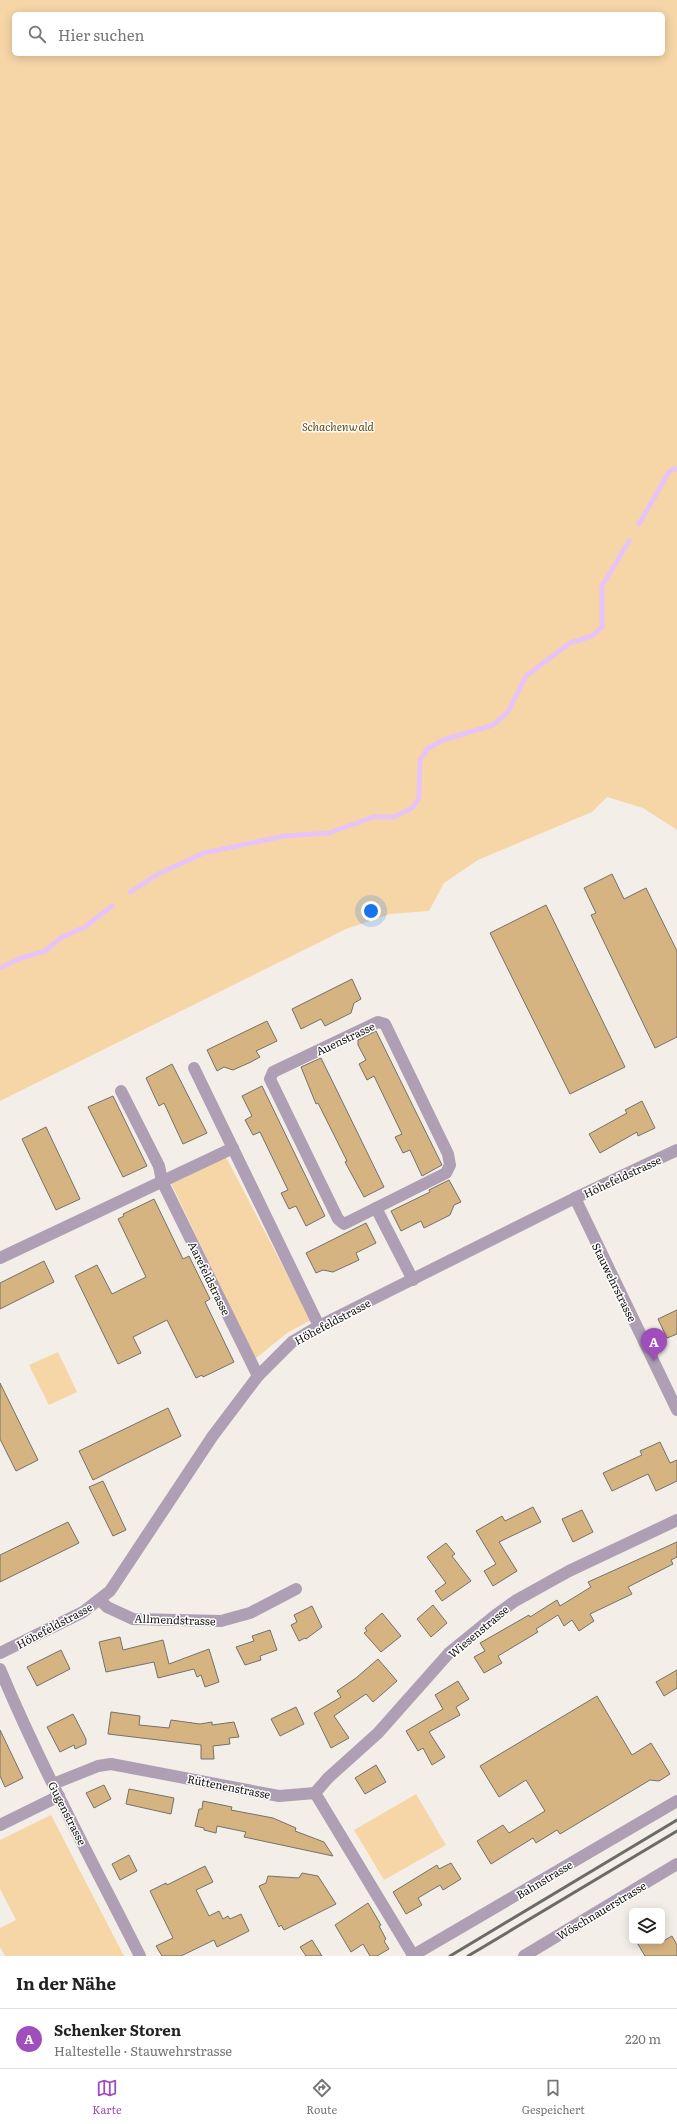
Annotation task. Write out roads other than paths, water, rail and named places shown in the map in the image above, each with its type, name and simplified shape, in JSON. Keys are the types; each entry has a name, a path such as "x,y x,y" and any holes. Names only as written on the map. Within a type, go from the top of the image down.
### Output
{"street":[{"name":"Auenstrasse","path":"378,1022 385,1024 448,1154 450,1165 446,1173 376,1208 344,1224 338,1220 270,1079 273,1072 378,1022"},
{"path":"194,1068 319,1326"},
{"name":"Aarefeldstrasse","path":"121,1091 158,1166 162,1181 258,1376"},
{"path":"0,1258 233,1148"},
{"name":"Höhefeldstrasse","path":"0,1653 83,1612 100,1600 122,1575 212,1437 258,1376 292,1342 319,1326 575,1198 677,1150"},
{"name":"Stauwehrstrasse","path":"575,1198 677,1410"},
{"path":"376,1208 412,1280"},
{"name":"Wiesenstrasse","path":"315,1792 328,1778 378,1733 449,1653 515,1600 569,1571 677,1520"},
{"name":"Allmendstrasse","path":"100,1600 107,1607 133,1619 221,1621 250,1613 296,1589"},
{"name":"Gugenstrasse","path":"0,1669 18,1711 53,1784 140,1956"},
{"name":"Rüttenenstrasse","path":"53,1784 98,1766 111,1764 279,1796 315,1792"},
{"path":"315,1792 412,1956"},
{"path":"0,1825 59,1796"},
{"name":"Bahnstrasse","path":"412,1956 677,1801"},
{"name":"Wöschnauerstrasse","path":"524,1956 677,1864"}],"waterway":[{"path":"639,524 669,472 677,468"},
{"path":"130,892 160,873 204,853 284,836 329,833 373,817 394,817 412,808 419,798 420,760 427,749 443,740 493,725 508,712 526,676 570,643 592,636 602,627 602,586 629,541"},
{"path":"0,968 21,958 45,951 62,937 85,927 112,906"}],"railway":[{"path":"450,1956 677,1820"},
{"path":"468,1956 677,1831"}],"place":[{"name":"Schenker Storen","path":"654,1361"}],"park label":[{"name":"Schachenwald","path":"338,426"}]}
